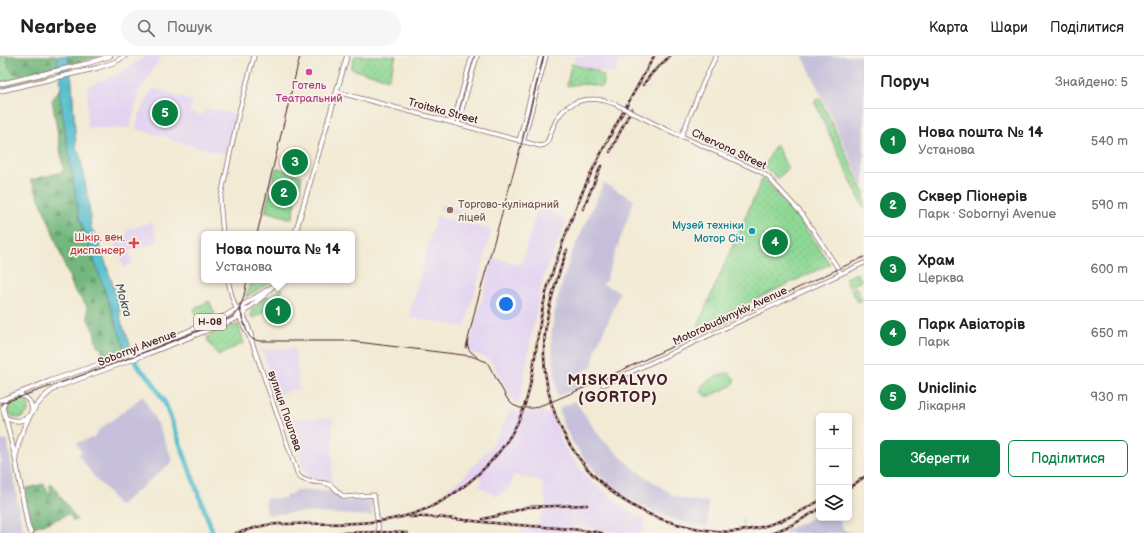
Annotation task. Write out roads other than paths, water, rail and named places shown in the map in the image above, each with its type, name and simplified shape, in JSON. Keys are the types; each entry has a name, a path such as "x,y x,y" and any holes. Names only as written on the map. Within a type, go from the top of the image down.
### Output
{"main road":[{"path":"0,84 89,63 110,56"},
{"path":"0,91 91,70 110,64 125,56"},
{"path":"296,231 347,56"},
{"path":"89,63 91,70"},
{"name":"Sobornyi Avenue","path":"31,413 46,395 57,387 123,364 226,323 239,316 266,294 277,283"},
{"name":"Sobornyi Avenue","path":"19,394 50,381 145,349 227,315 272,287"},
{"path":"6,418 16,422 22,421 31,413 31,403 28,398 19,394"},
{"name":"Н-08","path":"19,394 6,398 3,408 15,456 28,527 31,533"},
{"name":"Н-08","path":"15,456 20,437 31,413"}],"street":[{"path":"223,231 220,201 239,112 254,56"},
{"path":"453,123 472,56"},
{"path":"458,124 477,56"},
{"path":"521,142 541,56"},
{"path":"521,142 546,56"},
{"path":"681,137 716,56"},
{"name":"Troitska Street","path":"337,92 521,142 540,146 544,145"},
{"name":"Chervona Street","path":"544,145 547,143 557,120 569,106 578,101 589,99 600,99 615,104 681,137 761,172 768,177 803,216 841,273"},
{"name":"Motorobudivnykiv Avenue","path":"603,385 864,263"},
{"name":"вулиця Поштова","path":"229,283 236,309 252,342 298,475 303,480 326,483 335,487 341,496 374,495 379,533"},
{"path":"244,304 245,318 251,334 252,342"},
{"path":"0,400 6,398"},
{"path":"0,414 6,418"}],"water":[{"path":"57,56 68,56 72,82 76,147 80,156 89,203 91,228 97,237 118,300 121,321 132,349 126,352 79,217 60,96 61,86"}],"waterway":[{"name":"Mokra","path":"127,345 138,367 151,380 165,403 213,533"},
{"path":"743,519 744,533"}],"tram line":[{"path":"258,231 300,56"},
{"path":"466,348 544,56"},
{"path":"240,304 245,328 252,339 259,341 349,341 471,356 487,362 508,400 513,405 520,408 533,408 586,387 864,257"},
{"path":"0,404 122,361 228,319 233,316 240,307 244,297 246,283"},
{"path":"467,343 469,350 477,357"}],"railway":[{"path":"236,533 266,525 364,523 392,519 414,513 436,504 456,492 476,476 493,459 507,440 519,419 527,398 544,300 556,260 575,209 602,151 654,56"},
{"path":"643,85 652,73 670,56"},
{"path":"610,152 632,108"},
{"path":"583,209 601,166"},
{"path":"567,250 558,275 548,315 545,329 544,356 548,388 556,418 570,445 588,469 610,490 635,507 664,520 712,531 734,532 761,527 791,516 816,503"},
{"path":"852,486 864,477"},
{"path":"483,519 527,507 587,505"},
{"path":"772,533 794,524 816,511"},
{"path":"410,517 442,517 576,529 602,533"},
{"path":"338,533 407,533"}],"place":[{"name":"Готель Театральний","path":"309,72"},
{"name":"Uniclinic","path":"165,113"},
{"name":"Храм","path":"295,162"},
{"name":"Сквер Піонерів","path":"284,193"},
{"name":"Торгово-кулінарний ліцей","path":"450,210"},
{"name":"Музей техніки Мотор Січ","path":"752,231"},
{"name":"Парк Авіаторів","path":"775,242"},
{"name":"Шкір. вен. диспансер","path":"134,243"},
{"name":"Нова пошта № 14","path":"278,311"}],"district":[{"name":"MISKPALYVO (GORTOP)","path":"618,388"}]}
